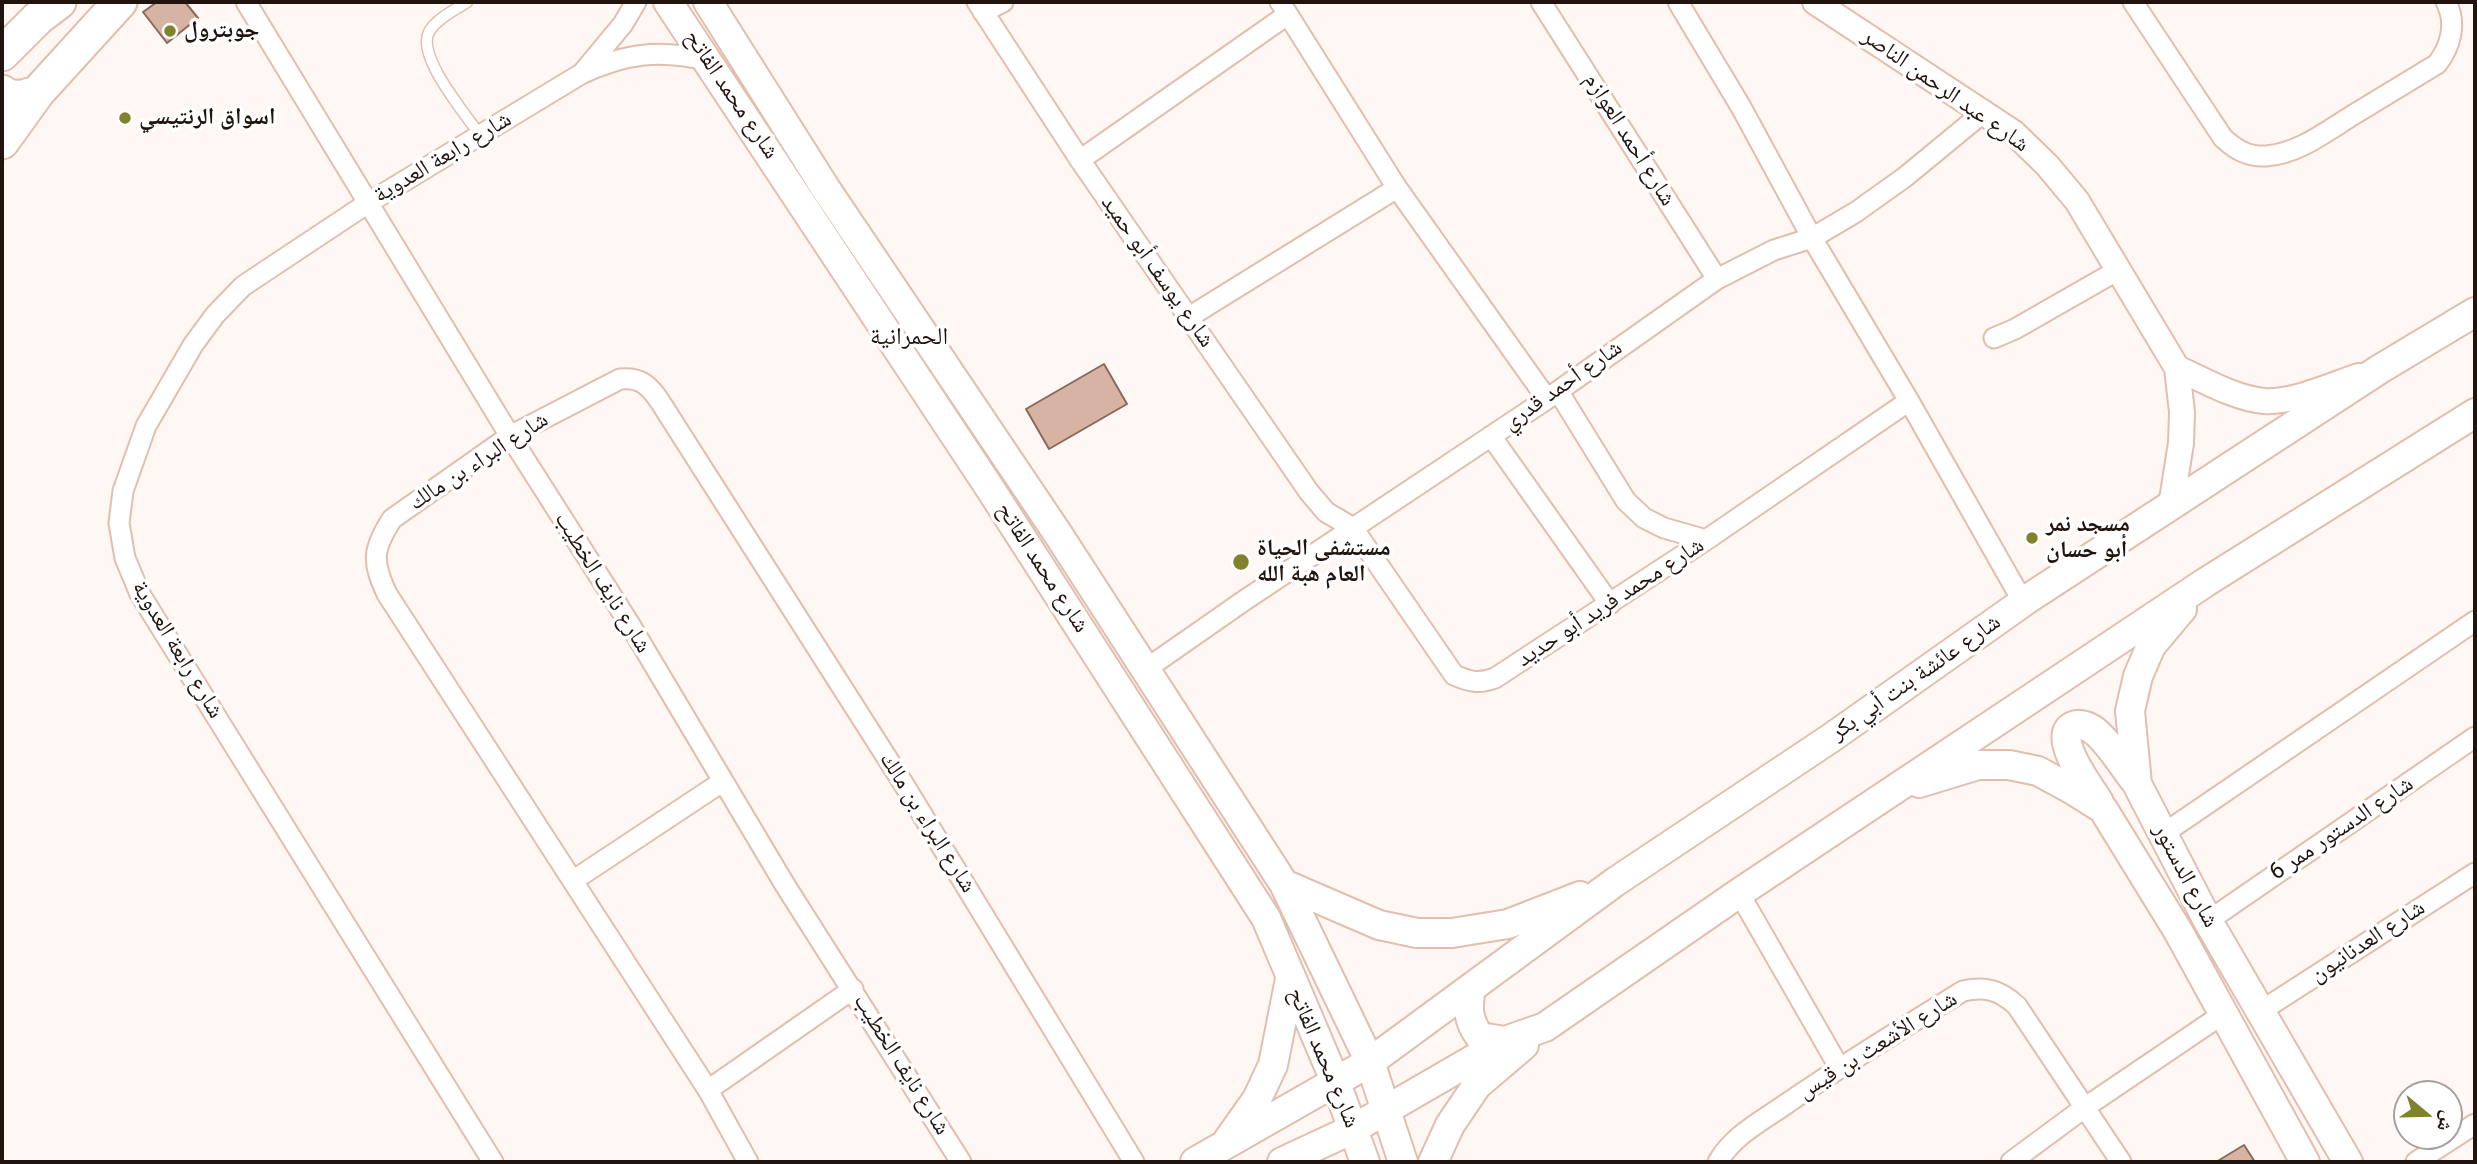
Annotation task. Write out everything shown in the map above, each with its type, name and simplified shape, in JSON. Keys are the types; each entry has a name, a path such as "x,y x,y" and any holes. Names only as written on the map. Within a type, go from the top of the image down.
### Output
{"highway":[{"path":"2,142 38,92 123,5"},
{"path":"4,50 49,10"},
{"path":"2,92 8,97 17,98 38,92"}],"main road":[{"name":"شارع محمد الفاتح","path":"668,2 992,490 1266,918 1336,1083 1365,1162"},
{"name":"شارع محمد الفاتح","path":"709,2 826,189 1146,669 1284,884 1370,1062 1403,1162"},
{"name":"شارع عائشة بنت أبي بكر","path":"1195,1162 1370,1062 1615,882 1831,738 2023,603 2381,369 2475,312"},
{"path":"1433,1162 1450,1125 1477,1084 1545,1027 1739,893 2206,582 2473,422"},
{"name":"شارع الدستور","path":"2206,582 2151,646 2138,676 2130,710 2137,784 2208,921 2348,1162"},
{"path":"2103,809 2067,750 2066,737 2069,729 2082,724 2098,734 2137,784"},
{"name":"شارع الدستور","path":"1893,791 1978,765 2009,765 2038,771 2103,809 2178,931 2305,1162"},
{"path":"1284,884 1379,925 1417,933 1452,933 1508,924 1615,882"},
{"path":"1224,1146 1257,1099 1273,1065 1290,979"},
{"path":"1471,988 1468,1002 1471,1026 1480,1037 1505,1041"},
{"path":"1282,1162 1353,1129 1505,1041 1545,1027"}],"street":[{"name":"شارع نايف الخطيب","path":"246,2 510,436 629,624 785,885 961,1162"},
{"name":"شارع رابعة العدوية","path":"581,74 623,24 636,2"},
{"path":"980,7 1003,2"},
{"name":"شارع أحمد العوازم","path":"1541,2 1717,279"},
{"path":"1678,2 1741,107 1812,238 1909,401 2023,603"},
{"name":"شارع عبد الرحمن الناصر","path":"1815,2 2014,134 2047,165 2077,201 2177,368 2182,412 2181,443 2171,506"},
{"path":"2133,2 2223,138 2247,155 2267,156 2292,150 2317,137 2437,64 2444,55 2452,28 2446,2"},
{"name":"شارع يوسف أبو حميد","path":"980,7 1080,160 1309,492 1326,512 1353,528"},
{"path":"1080,160 1283,8 1397,188 1553,395 1626,501 1644,518 1664,528 1706,540"},
{"name":"شارع رابعة العدوية","path":"493,1162 141,594 125,558 120,523 124,491 146,426 193,345 215,315 243,286 368,203 581,74 630,56 657,53 709,61"},
{"name":"شارع أحمد قدري","path":"1146,669 1553,395 1717,279 1774,250 1812,238 1856,212 1984,112"},
{"path":"1189,317 1397,188"},
{"path":"1994,338 2015,329 2120,269"},
{"path":"2177,368 2241,396 2264,401 2287,399 2381,369"},
{"name":"شارع البراء بن مالك","path":"748,1162 708,1090 387,594 376,571 375,555 380,538 392,519 510,436 620,379 632,378 645,382 653,390 903,783 1134,1162"},
{"name":"شارع محمد فريد أبو حديد","path":"1353,528 1454,675 1482,683 1495,678 1610,604 1909,401"},
{"path":"1491,436 1610,604"},
{"path":"2164,834 2475,621"},
{"name":"شارع الدستور ممر 6","path":"2208,921 2475,737"},
{"path":"574,880 722,782"},
{"name":"شارع العدنانيون","path":"2261,1011 2475,873"},
{"path":"1739,893 1839,1067"},
{"name":"شارع الأشعث بن قيس","path":"1718,1162 1724,1151 1740,1136 1839,1067 1963,991 1977,988 1992,989 2006,995 2017,1006 2121,1162"},
{"path":"708,1090 853,989"},
{"path":"2011,1162 2084,1108 2223,1014"},
{"path":"2416,1162 2475,1124"}],"lane":[{"path":"467,2 434,24 428,33 425,46 438,75 480,135"}],"building":[{"name":"جوبترول","path":"157,2 185,2 198,18 167,43 143,12"},
{"path":"1104,364 1127,404 1049,449 1026,409"},
{"path":"2244,1145 2255,1162 2216,1162"}],"place":[{"name":"جوبترول","path":"170,31"},
{"name":"اسواق الرنتيسي","path":"125,118"},
{"name":"مسجد نمر أبو حسان","path":"2032,538"},
{"name":"مستشفى الحياة العام هبة الله","path":"1241,562"}],"district":[{"name":"الحمرانية","path":"909,338"}]}
